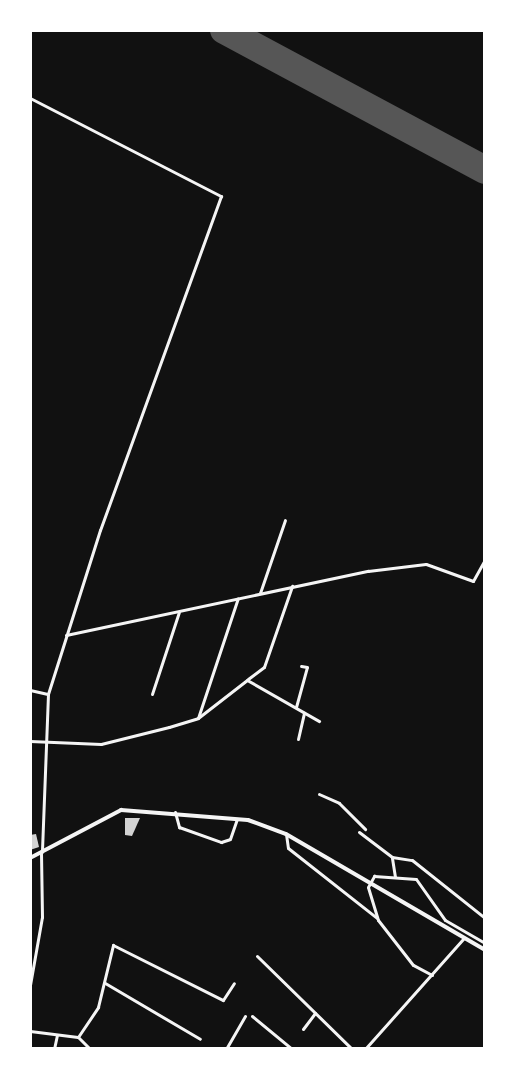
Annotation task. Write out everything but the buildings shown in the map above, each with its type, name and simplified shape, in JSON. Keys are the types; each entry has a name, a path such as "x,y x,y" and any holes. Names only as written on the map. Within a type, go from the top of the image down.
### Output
{"main road":[{"path":"30,858 121,810 175,812 237,819 286,834 485,950"}],"street":[{"path":"30,98 221,196 66,635 48,694 41,853 42,916 30,985"},
{"path":"260,593 285,520"},
{"path":"66,635 292,586 426,564 473,581 485,559"},
{"path":"30,741 101,744 198,718 264,667 292,586"},
{"path":"198,718 238,598"},
{"path":"152,694 179,612"},
{"path":"296,707 307,667 302,666"},
{"path":"247,680 319,721"},
{"path":"30,690 48,694"},
{"path":"298,739 304,712"},
{"path":"319,794 339,803 365,829"},
{"path":"175,812 179,827 218,841 230,839 237,819"},
{"path":"359,832 392,857 412,860 485,918"},
{"path":"286,834 288,848 377,918 413,965 432,975"},
{"path":"392,857 395,878"},
{"path":"377,918 368,882 374,876 416,879 445,920 485,943"},
{"path":"441,924 445,920"},
{"path":"365,1049 464,938"},
{"path":"78,1037 98,1007 113,945 223,1000 234,983"},
{"path":"257,956 352,1049"},
{"path":"105,983 200,1040"},
{"path":"303,1029 315,1013"},
{"path":"226,1049 244,1016"},
{"path":"252,1016 292,1049"},
{"path":"30,1031 78,1037 90,1049"},
{"path":"54,1049 57,1035"}],"runway":[{"path":"224,30 485,170"}]}
